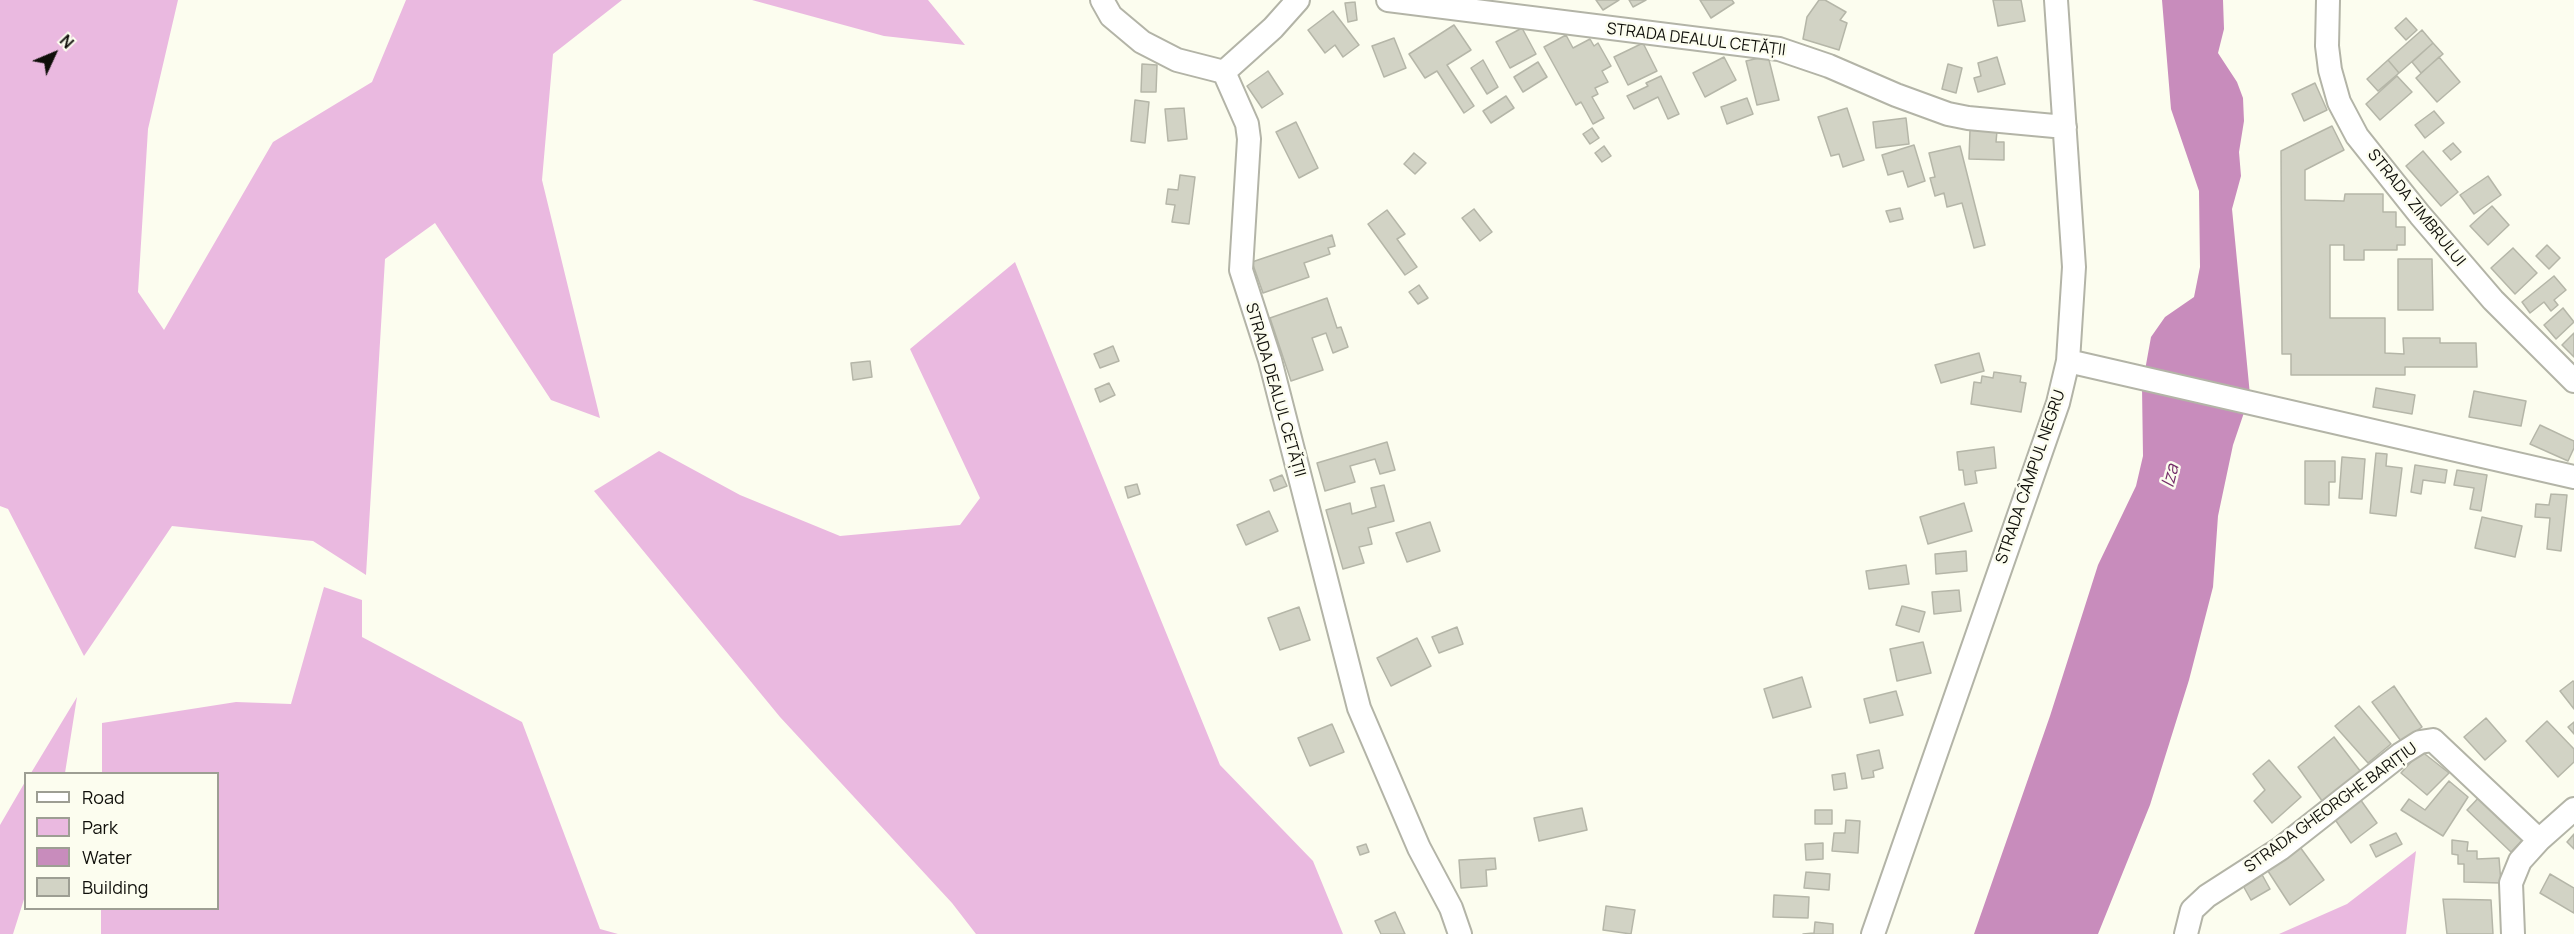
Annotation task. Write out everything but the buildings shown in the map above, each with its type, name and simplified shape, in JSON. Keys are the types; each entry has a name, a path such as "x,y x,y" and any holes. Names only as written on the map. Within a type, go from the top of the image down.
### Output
{"street":[{"path":"1102,0 1112,16 1142,42 1177,60 1224,72 1273,28 1298,0"},
{"name":"STRADA DEALUL CETĂȚII","path":"1388,0 1779,49 1829,66 1896,96 1948,114 2065,127"},
{"name":"STRADA CÂMPUL NEGRU","path":"1873,934 2058,403 2068,361 2074,267 2056,0"},
{"name":"STRADA ZIMBRULUI","path":"2328,0 2327,46 2330,70 2339,102 2357,136 2420,215 2493,300 2574,381"},
{"name":"STRADA DEALUL CETĂȚII","path":"1224,72 1247,124 1249,139 1240,270 1270,360 1359,708 1419,848 1451,908 1460,934"},
{"path":"2068,361 2574,477"},
{"name":"STRADA GHEORGHE BARIȚIU","path":"2186,934 2192,910 2207,896 2280,849 2401,754 2420,742 2433,740 2539,840"},
{"path":"2513,934 2511,883 2520,861 2539,840 2574,809"}],"green space":[{"path":"0,0 178,0 148,129 138,292 164,330 273,142 372,82 406,0 622,0 553,54 542,180 600,418 551,400 435,223 385,259 366,575 313,541 172,526 84,656 8,509 0,506"},
{"path":"752,0 928,0 965,45 884,36"},
{"path":"1015,262 1220,765 1313,861 1343,934 976,934 952,903 780,717 594,491 659,451 740,495 840,536 960,525 980,498 910,349"},
{"path":"324,587 362,600 362,637 522,722 600,929 618,934 101,934 101,910 219,910 219,772 102,772 102,723 236,702 291,704"},
{"path":"77,697 65,772 32,772"},
{"path":"24,784 24,899 13,934 0,934 0,825"},
{"path":"2416,851 2406,934 2279,934 2347,904"}],"water":[{"name":"Iza","path":"2162,0 2223,0 2224,29 2218,53 2237,82 2243,98 2244,121 2239,152 2241,176 2232,209 2250,395 2233,445 2218,516 2213,587 2189,680 2150,805 2098,934 1974,934 2050,716 2098,565 2136,486 2143,456 2142,387 2151,337 2165,317 2194,297 2200,267 2199,191 2171,109"}]}
